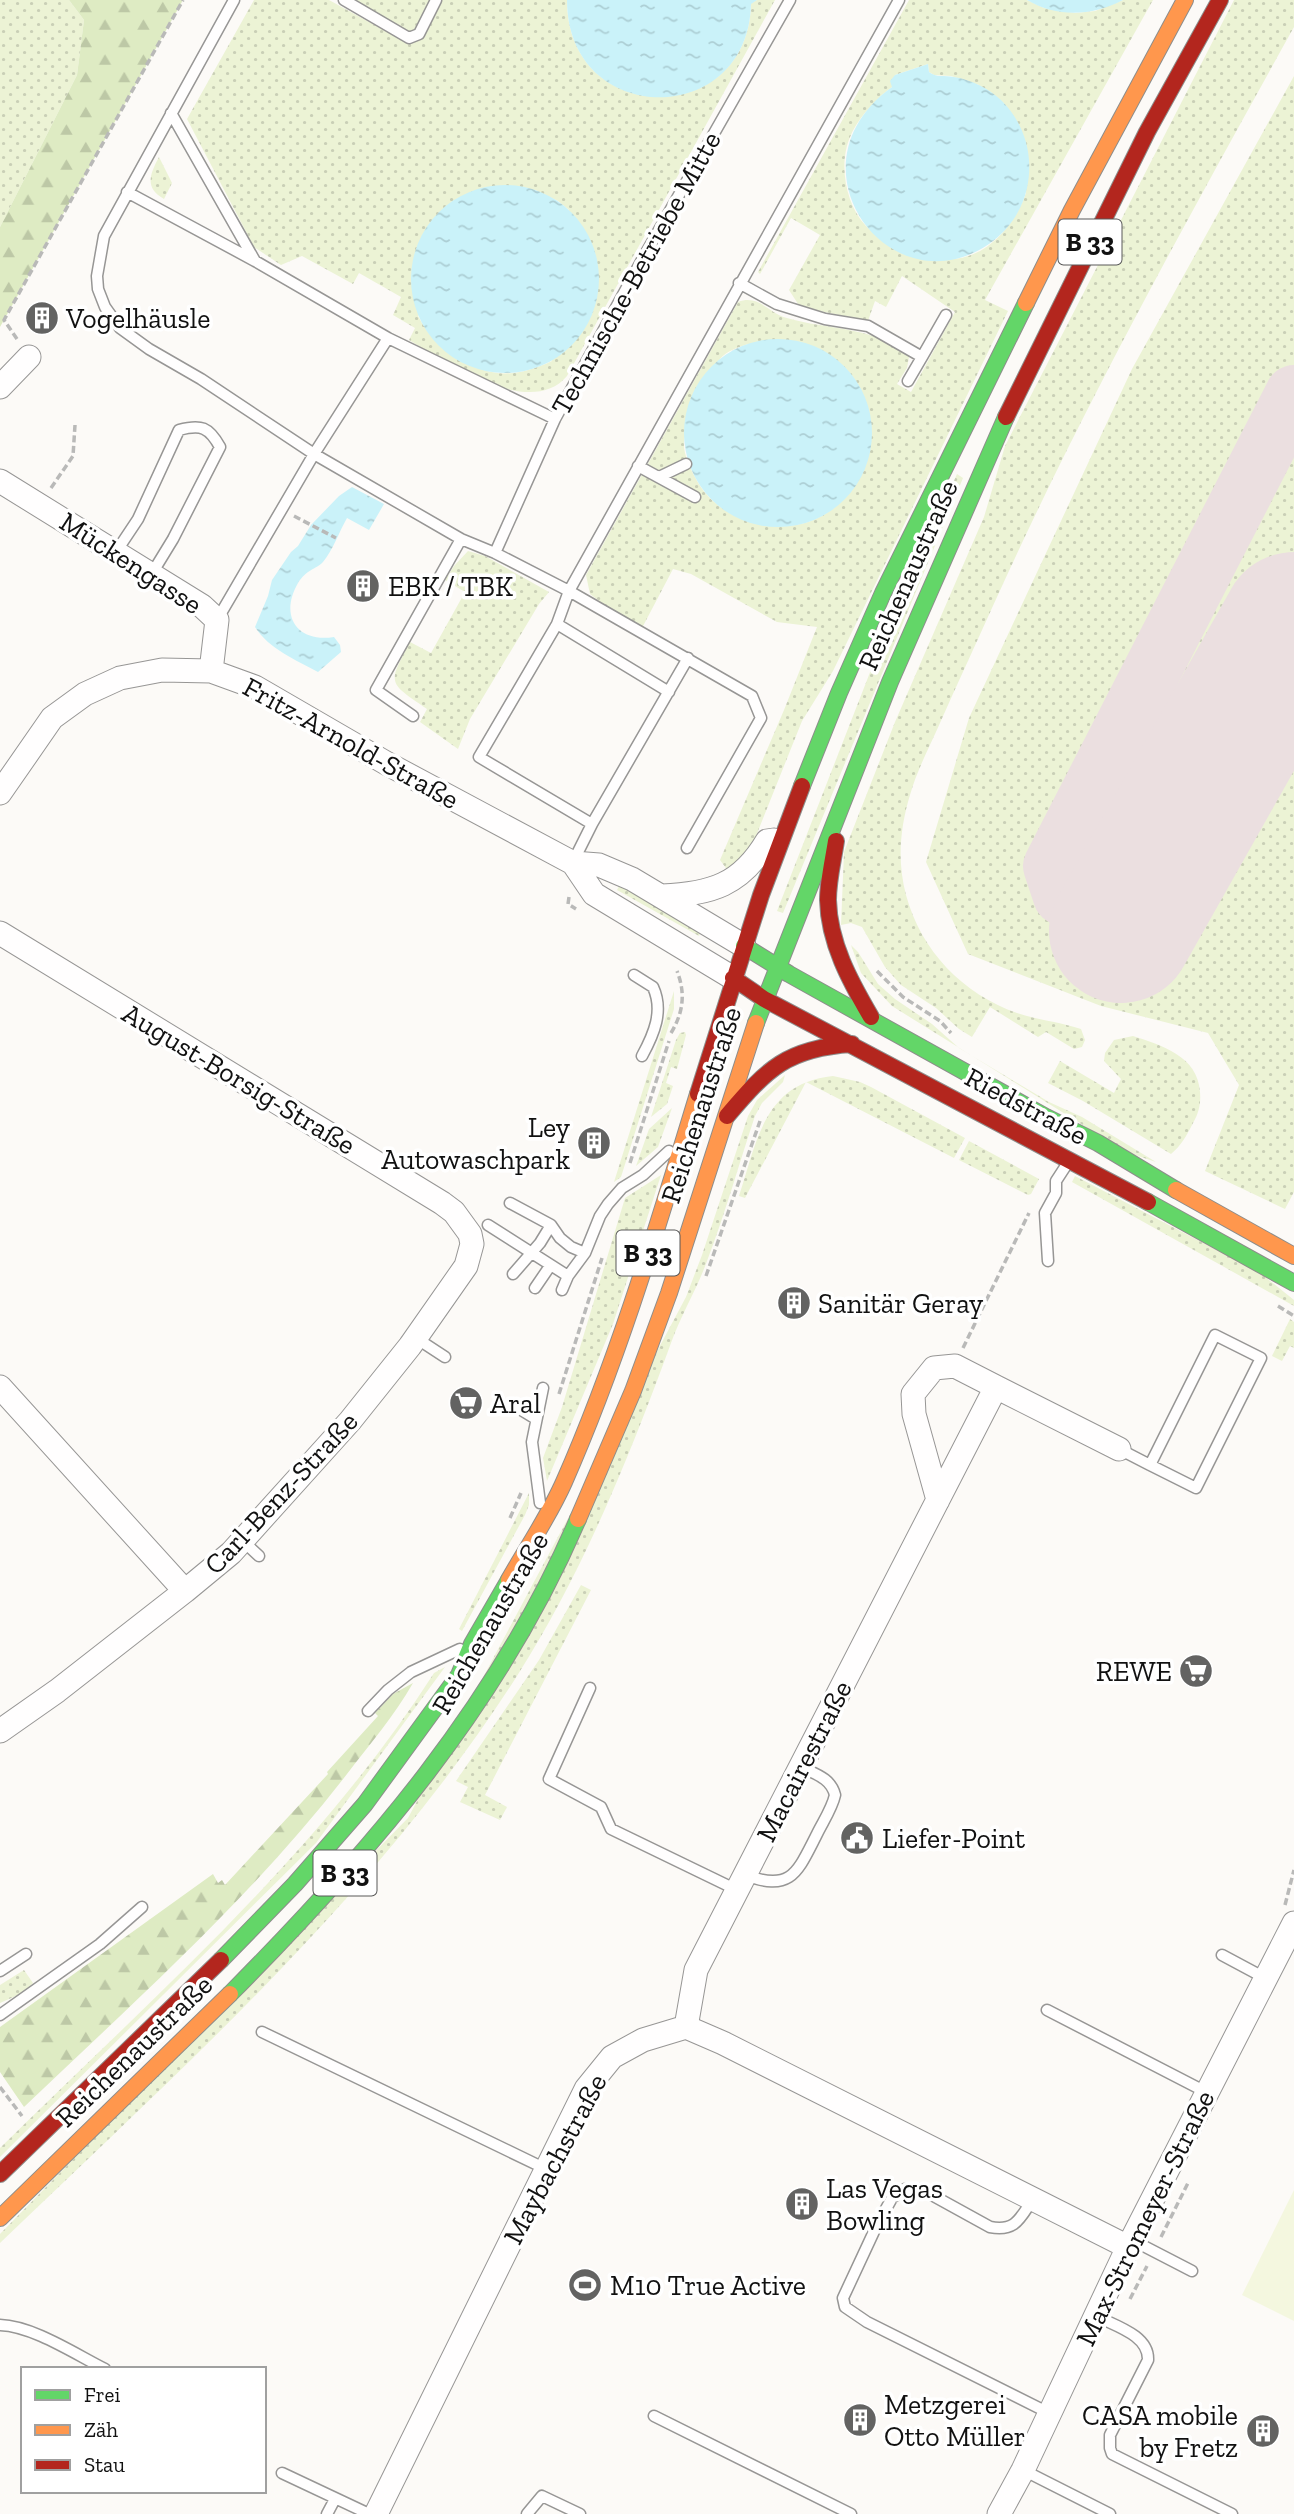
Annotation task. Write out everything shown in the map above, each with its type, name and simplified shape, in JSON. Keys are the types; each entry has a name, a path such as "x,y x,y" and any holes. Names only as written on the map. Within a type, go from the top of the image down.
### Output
{"main road":[{"name":"Reichenaustraße","path":"0,2174 150,2031 295,1884 365,1804 459,1675 472,1644 563,1485 609,1371 687,1135 733,978 781,839 839,693 883,593 1072,210 1185,0"},
{"name":"Reichenaustraße","path":"0,2218 305,1918 383,1829 434,1765 479,1701 524,1627 555,1570 603,1463 669,1293 764,999 890,682 1020,385 1140,145 1220,0"},
{"path":"841,802 829,884 829,917 839,957 872,1018"},
{"name":"Riedstraße","path":"744,946 1046,1118 1086,1136 1294,1256"},
{"name":"Riedstraße","path":"733,978 764,999 1070,1159 1294,1283"},
{"path":"723,1120 751,1088 787,1057 820,1046 853,1044"}],"street":[{"path":"0,387 29,357"},
{"name":"Mückengasse","path":"0,481 202,606 217,620 211,671"},
{"name":"Fritz-Arnold-Straße","path":"2,787 52,718 85,694 120,678 162,670 211,671 255,687 386,763 573,863 599,865 632,879 744,946"},
{"path":"662,896 702,892 735,879 749,868 767,841 781,839"},
{"name":"Fritz-Arnold-Straße","path":"573,863 594,894 733,978"},
{"name":"August-Borsig-Straße","path":"0,933 442,1203 479,1229"},
{"name":"Carl-Benz-Straße","path":"0,1731 57,1692 185,1591 251,1549 416,1338 466,1266 471,1244 479,1229"},
{"path":"938,1500 915,1414 913,1394 934,1368 955,1366 1119,1449"},
{"path":"0,1387 185,1591"},
{"name":"Macairestraße","path":"686,2027 696,1970 996,1387"},
{"name":"Max-Stromeyer-Straße","path":"999,2514 1023,2470 1130,2243 1294,1923"},
{"path":"686,2027 1033,2199 1130,2243"},
{"name":"Maybachstraße","path":"376,2514 586,2089 612,2057 643,2040 686,2027"}],"lane":[{"path":"234,0 104,236 96,276 105,307 120,328 149,349 201,379 314,454 461,539 495,552 569,591 752,696 761,718 687,848"},
{"path":"344,0 410,38 419,34 436,0"},
{"name":"Technische-Betriebe Mitte","path":"495,552 555,419 790,0"},
{"path":"592,824 479,757 557,624 569,591 900,0"},
{"path":"171,113 255,261"},
{"path":"127,192 255,261 388,338 555,419"},
{"path":"739,284 777,304 825,319 869,326 922,356"},
{"path":"908,382 946,315"},
{"path":"217,620 314,454 388,338"},
{"path":"116,552 138,519 179,430 196,425 212,432 220,447 173,539 151,575"},
{"path":"659,477 685,464"},
{"path":"638,466 695,497"},
{"path":"413,716 376,690 461,539"},
{"path":"557,624 669,692"},
{"path":"573,863 592,824 688,658"},
{"path":"634,975 653,986 658,1004 654,1028 642,1056"},
{"path":"562,1290 568,1276 585,1253 600,1216 622,1188 643,1175 687,1135"},
{"path":"1048,1261 1045,1213 1055,1193 1056,1181 1070,1159"},
{"path":"510,1203 551,1225 560,1238 585,1253"},
{"path":"513,1274 551,1225"},
{"path":"479,1229 531,1253 568,1276"},
{"path":"536,1288 550,1266"},
{"path":"1119,1449 1150,1465 1196,1488 1261,1358 1215,1335 1150,1465"},
{"path":"416,1338 445,1357"},
{"path":"542,1388 532,1442 542,1519"},
{"path":"518,1408 536,1419"},
{"path":"368,1711 388,1690 411,1672 472,1644"},
{"path":"590,1688 549,1779 601,1807 611,1829 741,1882 775,1882 786,1879 798,1870 835,1795 825,1778 801,1767"},
{"path":"0,2015 29,1997 100,1944 142,1907"},
{"path":"0,1971 26,1954"},
{"path":"1222,1955 1265,1978"},
{"path":"1047,2010 1206,2092"},
{"path":"262,2032 546,2169"},
{"path":"1033,2199 1016,2224 1003,2230 990,2227 920,2189 905,2189 892,2199 877,2225 843,2298 845,2307 867,2322 1049,2413"},
{"path":"1130,2243 1192,2271"},
{"path":"1096,2316 1146,2345 1148,2360 1110,2435 1112,2454 1232,2514"},
{"path":"0,2325 12,2325 33,2333 101,2367"},
{"path":"654,2416 851,2514"},
{"path":"1023,2470 1110,2514"},
{"path":"282,2473 369,2514"},
{"path":"527,2514 542,2496 580,2514"},
{"path":"327,2514 335,2499"}],"path":[{"path":"29,357 4,320 183,0"},
{"path":"40,504 73,456 75,425"},
{"path":"310,524 336,538"},
{"path":"622,1188 671,1033 681,1017 684,987"},
{"path":"955,1366 1028,1214 1056,1181"},
{"path":"556,1403 604,1252"},
{"path":"504,1529 534,1466"},
{"path":"1291,1877 1294,1870"},
{"path":"0,2087 23,2117 15,2125"},
{"path":"1116,2326 1191,2178"}],"green space":[{"path":"0,0 69,0 84,20 77,75 0,227"},
{"path":"69,0 183,0 0,327 0,227 77,75 84,20"},
{"path":"254,0 329,0 409,44 425,33 439,0 567,0 575,42 595,72 625,90 658,97 692,91 721,74 743,44 751,3 757,0 775,0 567,376 551,388 532,392 511,390 488,383 465,373 409,340 415,328 393,315 401,297 359,273 353,284 302,256 281,265 254,247 187,119","holes":["535,190 558,201 569,210 552,361 526,371 491,372 467,363 443,347 418,316"]},
{"path":"352,0 431,0 419,25 411,32"},
{"path":"909,0 1027,0 1044,8 1075,13 1095,11 1123,0 1153,0 985,300 1008,311 833,671 802,721 754,841 749,850 728,871 720,860 817,627 777,622 691,574 673,569 642,628 612,611 590,594 586,575 738,302 752,300 780,316 867,334 897,347 909,357 907,368 897,384 911,392 955,312 902,276 886,307 875,301 868,321 800,307 789,290 820,235 791,218 760,274 758,272","holes":["928,64 929,72 934,75 951,76 979,85 1026,193 1015,216 998,238 976,253 950,259 927,253 869,229 853,206 844,170 851,135 875,102 892,87 895,75","748,344 867,405 870,432 866,458 856,481 842,501 823,515 800,524 774,526 746,520 723,509 699,485 686,456 686,433 717,363 729,352"]},
{"path":"1234,0 1294,0 1294,27 1176,242 1062,460 924,758 907,807 901,845 903,882 913,915 933,952 962,982 997,1005 1017,1013 1081,1029 1085,1040 1082,1047 1074,1049 1046,1032 1038,1037 990,1007 972,1037 936,1008 901,985 885,967 862,927 851,923 841,925 844,852 895,722 984,517 1005,446"},
{"path":"1294,76 1294,1192 1285,1209 1205,1171 1239,1085 1208,1033 1101,1006 968,954 926,862 969,718 1132,369"},
{"path":"159,157 172,183 164,199 151,185 153,169"},
{"path":"957,474 963,478 783,913 777,911 883,639"},
{"path":"468,551 485,556 549,592 539,604 470,719 458,749 420,722 427,709 398,687 395,675 410,642 431,653 465,592 445,580"},
{"path":"620,884 701,930 699,936 617,890"},
{"path":"851,945 878,984 958,1047 892,1006 861,973"},
{"path":"674,991 674,1009 621,1177 614,1182"},
{"path":"685,1032 677,1069 671,1067 666,1083 673,1086 667,1104 651,1117 676,1040 680,1033"},
{"path":"1133,1036 1176,1054 1193,1069 1198,1080 1200,1100 1197,1115 1184,1140 1171,1154 1048,1083 1060,1061 1114,1093 1121,1079 1104,1061 1105,1053 1114,1040"},
{"path":"967,1053 1049,1102 1082,1117 1156,1162 1126,1152"},
{"path":"785,1075 783,1082 762,1103 755,1116 699,1282 675,1333 603,1514 563,1596 517,1676 462,1756 404,1832 341,1904 208,2043 0,2243 0,2234 408,1818 686,1297 748,1116 757,1100"},
{"path":"833,1076 860,1082 965,1138 954,1158 807,1082"},
{"path":"805,1083 745,1198 739,1196 758,1136 767,1118 792,1090"},
{"path":"672,1108 658,1147 636,1166 649,1129"},
{"path":"969,1141 1039,1179 1031,1194 1028,1195 959,1160"},
{"path":"661,1175 613,1324 547,1481 543,1458 562,1407 625,1198"},
{"path":"1075,1176 1259,1272 1294,1300 1294,1306 1072,1182"},
{"path":"1290,1319 1294,1322 1294,1348 1290,1346 1282,1361 1272,1356"},
{"path":"529,1493 529,1505 525,1515 462,1631 459,1629"},
{"path":"581,1585 591,1590 485,1795 507,1807 500,1820 460,1802 468,1787 456,1781 539,1660"},
{"path":"445,1667 316,1843 0,2157 0,2148 174,1979 285,1864 388,1740 434,1673"},
{"path":"413,1683 347,1774 273,1862 151,1987 24,2107 0,2072 0,2027 213,1874 218,1883 222,1880 225,1885 328,1774 378,1716 375,1713 393,1694"},
{"path":"24,1970 33,1983 25,1992 0,2003 0,1985"},
{"path":"1294,2190 1294,2321 1242,2295"}],"water":[{"path":"567,0 757,0 751,4 742,45 721,75 691,92 658,97 624,91 595,72 575,42"},
{"path":"1027,0 1123,0 1099,9 1075,13 1051,10"},
{"path":"928,64 932,74 973,82 1001,100 1022,130 1028,152 1027,188 1022,205 1013,220 989,244 952,260 917,259 886,245 862,220 848,189 847,154 861,119 892,87 890,81 895,75"},
{"path":"505,185 541,192 571,213 592,243 599,279 592,315 571,345 541,366 505,373 469,366 439,345 418,315 411,279 418,243 439,213 469,192"},
{"path":"778,339 814,346 844,367 865,397 872,433 865,469 844,499 814,520 778,527 742,520 712,499 691,469 684,433 691,397 712,367 742,346"},
{"path":"352,487 384,504 369,530 347,518 323,562 298,583 290,606 291,616 301,631 321,638 334,637 340,645 341,652 318,672 275,648 255,627 272,580 291,552 311,525 339,496"}],"taxiway":[{"path":"1121,931 1062,896 1052,866 1294,394"}],"runway":[{"path":"1121,931 1294,624"}],"traffic: fast":[{"path":"802,786 883,593 1026,303"},
{"path":"756,1023 890,682 1006,417"},
{"path":"744,946 789,974 1046,1117 1098,1143 1176,1190"},
{"path":"1148,1202 1294,1283"},
{"path":"230,1994 332,1886 381,1831 427,1773 510,1651 546,1587 578,1519"},
{"path":"221,1960 295,1884 365,1804 459,1675 472,1644 509,1580"}],"traffic: slow":[{"path":"1026,303 1072,210 1185,0"},
{"path":"578,1519 633,1391 669,1293 756,1023"},
{"path":"509,1580 558,1495 603,1387 637,1290 698,1094"},
{"path":"1176,1190 1294,1256"},
{"path":"0,2218 230,1994"}],"traffic: jam":[{"path":"1006,417 1147,132 1220,0"},
{"path":"698,1094 761,895 802,786"},
{"path":"836,841 828,893 829,916 848,975 871,1017"},
{"path":"733,978 764,999 1148,1202"},
{"path":"727,1116 754,1085 780,1064 811,1050 852,1044"},
{"path":"0,2174 221,1960"}],"place":[{"name":"Vogelhäusle","path":"42,318"},
{"name":"EBK / TBK","path":"363,586"},
{"name":"Ley Autowaschpark","path":"594,1143"},
{"name":"Sanitär Geray","path":"794,1303"},
{"name":"Aral","path":"466,1403"},
{"name":"REWE","path":"1196,1671"},
{"name":"Liefer-Point","path":"857,1838"},
{"name":"Las Vegas Bowling","path":"802,2204"},
{"name":"M10 True Active","path":"585,2285"},
{"name":"Metzgerei Otto Müller","path":"860,2420"},
{"name":"CASA mobile by Fretz","path":"1263,2431"}]}
